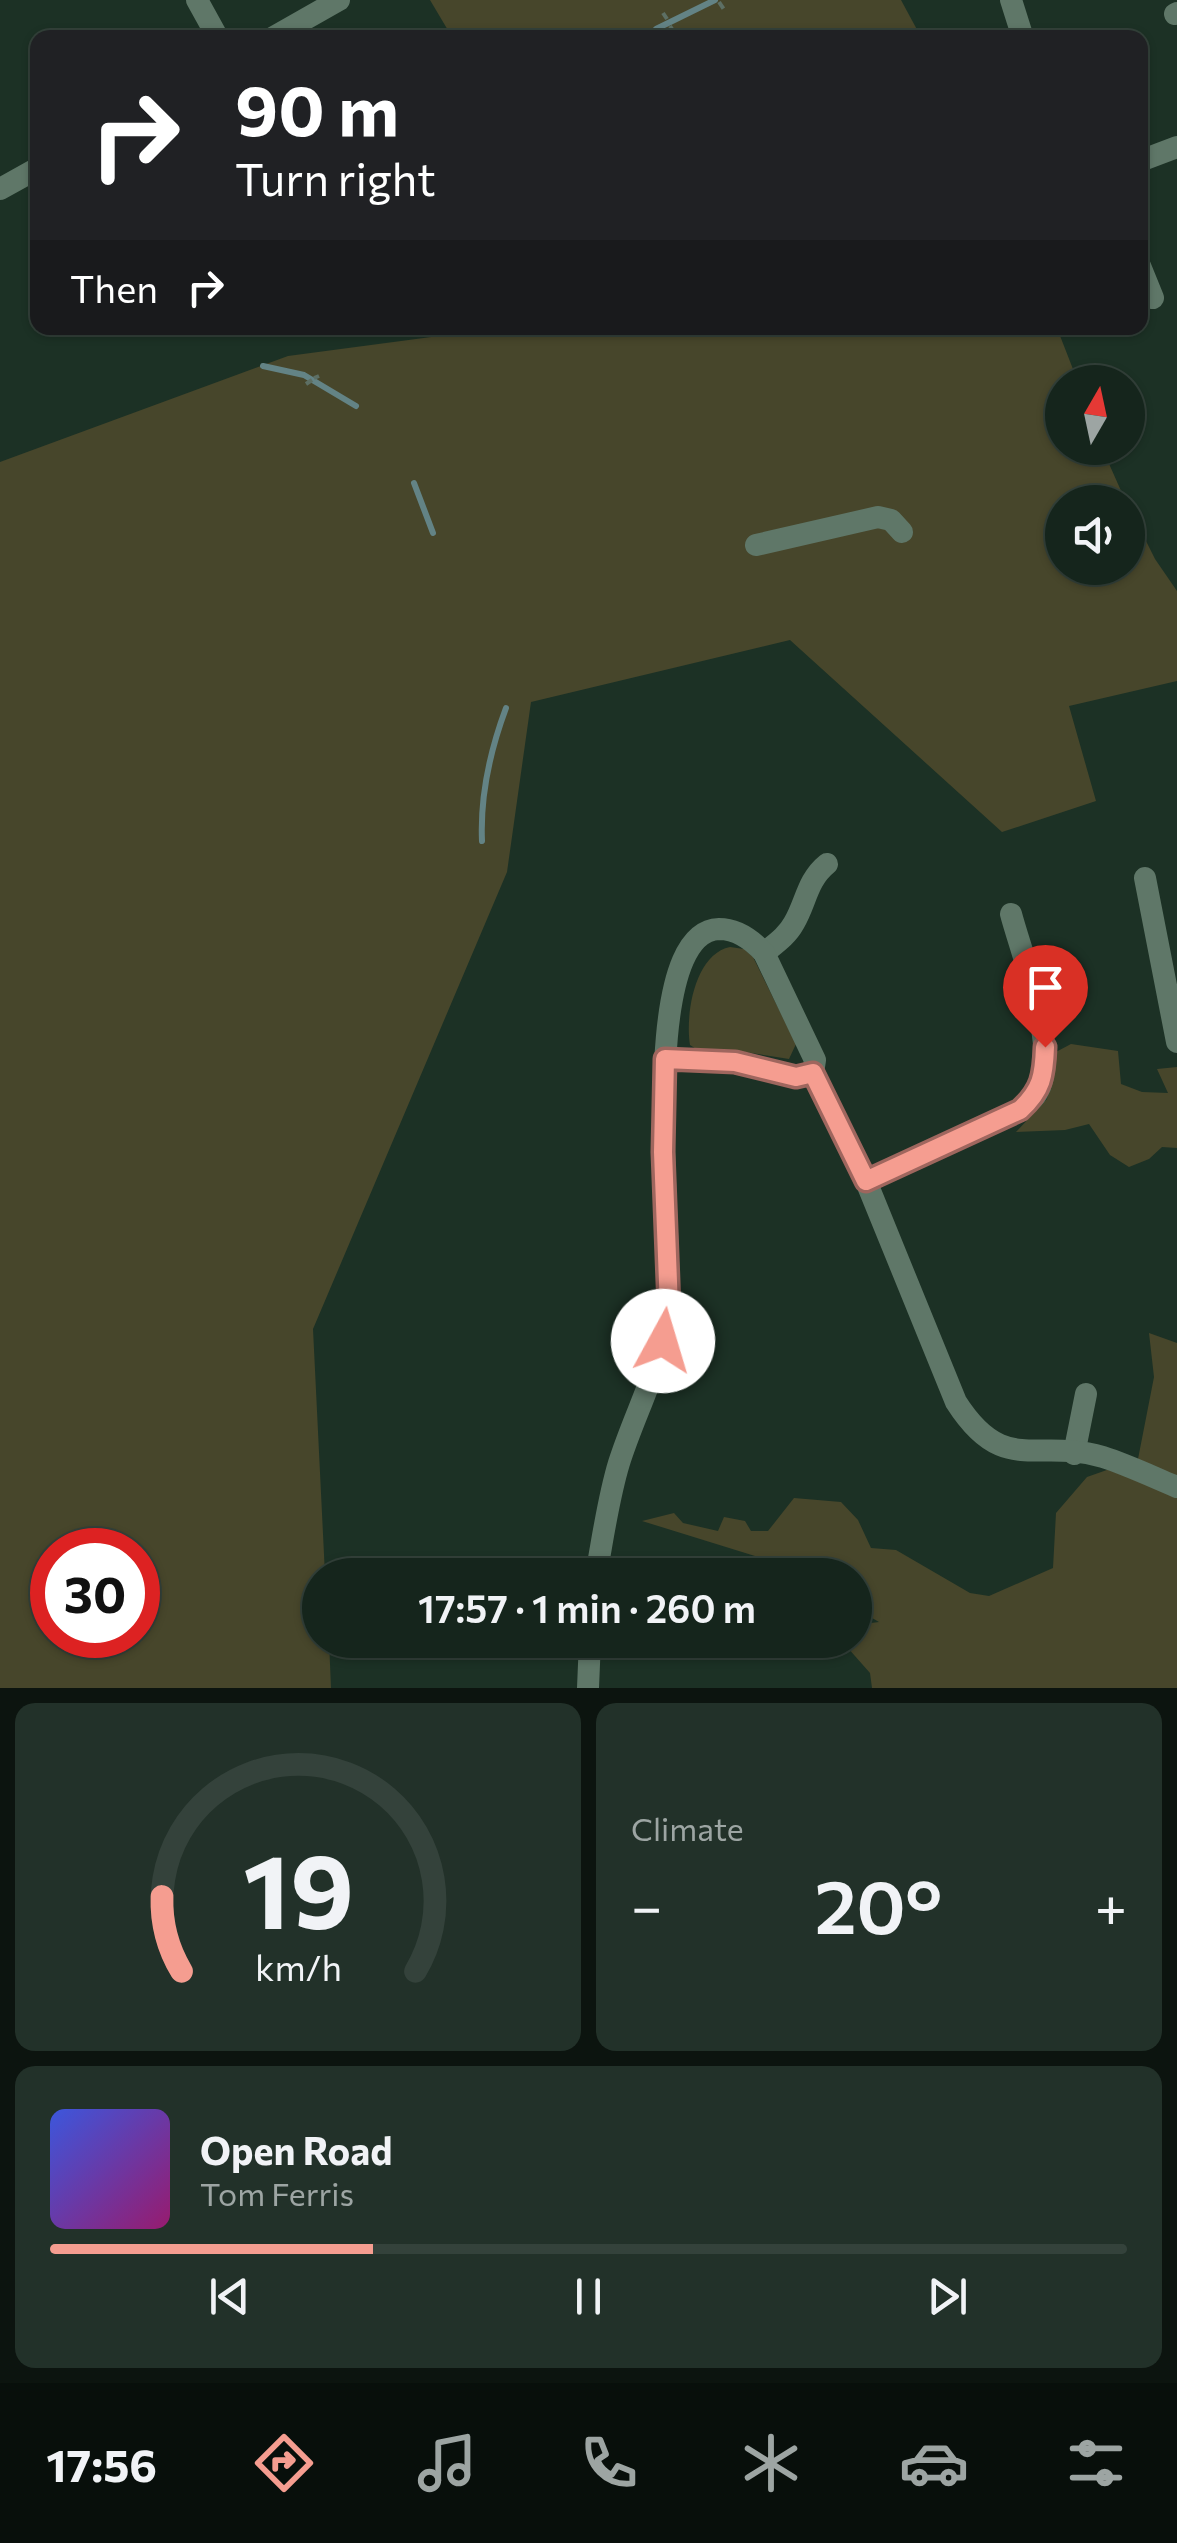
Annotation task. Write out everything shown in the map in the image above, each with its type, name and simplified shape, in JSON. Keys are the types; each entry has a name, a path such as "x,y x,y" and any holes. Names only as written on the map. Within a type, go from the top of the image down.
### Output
{"street":[{"path":"196,0 213,30"},
{"path":"286,30 340,0"},
{"path":"1011,0 1020,30"},
{"path":"1148,159 1177,147"},
{"path":"0,188 30,172"},
{"path":"1148,286 1153,298"},
{"path":"756,545 878,517 891,520 902,532"},
{"path":"764,954 794,924 806,892 827,864"},
{"path":"1145,878 1177,1042"},
{"path":"866,1181 1020,1110 1037,1095 1044,1076 1045,1047 1011,914"},
{"path":"600,1558 620,1461 663,1341 669,1308 663,1152 665,1059 680,972 694,941 707,931 724,929 755,944 764,954 815,1060 813,1073 866,1181 956,1402 970,1424 988,1440 1011,1449 1100,1456 1177,1487"},
{"path":"665,1059 735,1062 796,1077 813,1073"},
{"path":"1074,1454 1086,1394"},
{"path":"588,1688 589,1658"}],"path":[{"path":"719,2 725,11"}],"shaded area":[{"path":"430,0 901,0 917,30 448,30"},
{"path":"446,335 1060,335 1071,365 1045,365 1045,465 1110,465 1118,485 1045,485 1045,585 1145,585 1145,539 1177,591 1177,681 1069,706 1096,801 1002,832 790,640 531,702 507,872 313,1329 324,1558 302,1558 302,1658 330,1658 331,1688 0,1688 0,462 288,356"},
{"path":"730,947 744,949 753,957 796,1044 789,1059 733,1050 701,1052 690,1045 689,1018 695,987 708,961"},
{"path":"1071,1044 1118,1051 1121,1084 1142,1092 1168,1093 1157,1069 1177,1067 1177,1148 1162,1147 1149,1159 1129,1167 1110,1155 1089,1124 1065,1130 1016,1132 1047,1099 1054,1053"},
{"path":"1149,1333 1177,1343 1177,1688 872,1688 870,1673 857,1658 872,1658 872,1623 879,1622 872,1618 872,1558 758,1558 642,1521 674,1513 683,1523 718,1531 724,1517 745,1521 751,1531 768,1531 794,1498 841,1502 858,1520 871,1548 896,1550 970,1593 989,1596 1053,1568 1056,1513 1087,1477 1138,1459 1154,1377"}],"waterway":[{"path":"657,30 715,0"},
{"path":"263,366 304,375 356,406"},
{"path":"414,483 433,533"},
{"path":"482,841 487,773 506,708"}],"route":[{"path":"663,1341 669,1308 663,1152 665,1059 735,1062 796,1077 813,1073 866,1181 1020,1110 1037,1095 1044,1076 1045,1047"}]}
